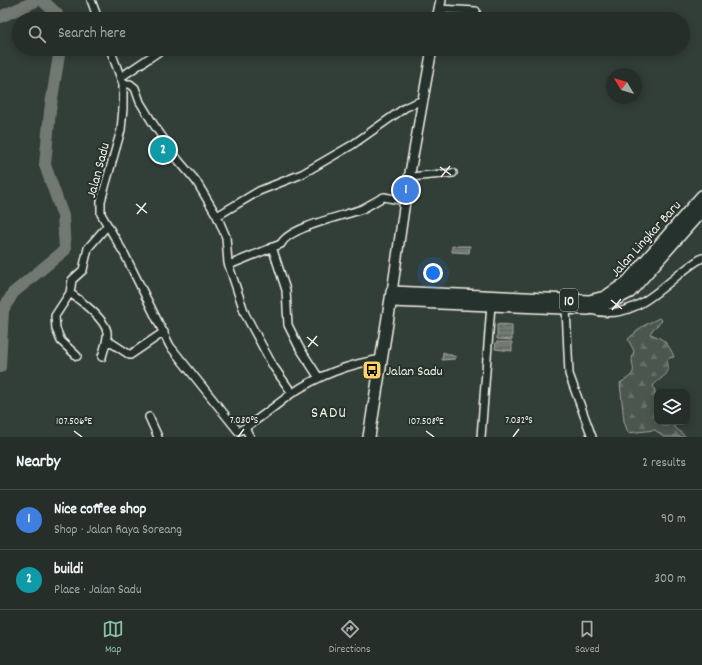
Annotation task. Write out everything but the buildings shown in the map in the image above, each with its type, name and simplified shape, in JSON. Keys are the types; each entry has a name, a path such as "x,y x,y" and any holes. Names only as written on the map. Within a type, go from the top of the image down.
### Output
{"highway":[{"name":"Jalan Lingkar Baru","path":"392,297 589,301 605,297 627,282 702,196"},
{"name":"Jalan Lingkar Baru","path":"392,297 491,305 588,309 610,303 630,292 702,210"},
{"path":"369,437 392,297"}],"main road":[{"path":"392,297 405,201 431,56"}],"street":[{"path":"91,0 95,12"},
{"path":"440,5 476,11"},
{"name":"Jalan Sadu","path":"113,56 122,80 121,130 101,201 101,214 117,240 170,346 239,432 250,437"},
{"path":"153,56 122,80 135,88 140,102 154,125 179,161 196,181 217,216 226,237 229,265 247,318 273,366 292,393"},
{"path":"217,216 260,191 302,174 352,145 406,107 423,100"},
{"path":"410,177 453,174"},
{"path":"229,265 281,244 283,239 290,234 314,224 363,208 384,197 405,201"},
{"path":"77,356 61,341 56,329 56,312 70,293 72,280 83,270 88,248 107,226"},
{"path":"272,247 286,290 288,325 299,347 319,378"},
{"path":"588,309 611,314 630,307 659,293 691,264 702,258"},
{"path":"70,293 89,308 104,326 106,330 106,340 102,357"},
{"path":"481,437 491,305"},
{"path":"566,308 569,374 592,437"},
{"path":"106,340 130,355 164,332"},
{"path":"239,432 292,393 319,378 359,362 382,359"},
{"path":"150,417 158,437"}],"green space":[{"path":"659,318 662,321 650,334 659,337 665,342 670,348 674,357 669,358 667,361 667,373 653,386 654,425 672,425 686,437 664,437 655,430 628,433 624,421 620,383 633,372 632,357 634,351 628,339 643,326"}],"shaded area":[{"path":"452,246 470,246 469,253 452,252"},
{"path":"497,324 512,325 512,340 497,339"},
{"path":"496,342 512,342 512,351 495,349"},
{"path":"443,352 456,357 455,359 442,360"}],"waterway":[{"path":"0,17 38,0"},
{"path":"42,0 55,12"},
{"path":"0,367 3,310 13,293 65,250 63,216 45,165 50,111 59,56"}],"place":[{"name":"buildi","path":"163,150"},
{"name":"Nice coffee shop","path":"406,190"},
{"name":"Jalan Sadu","path":"372,370"}],"district":[{"name":"SADU","path":"329,411"}]}
